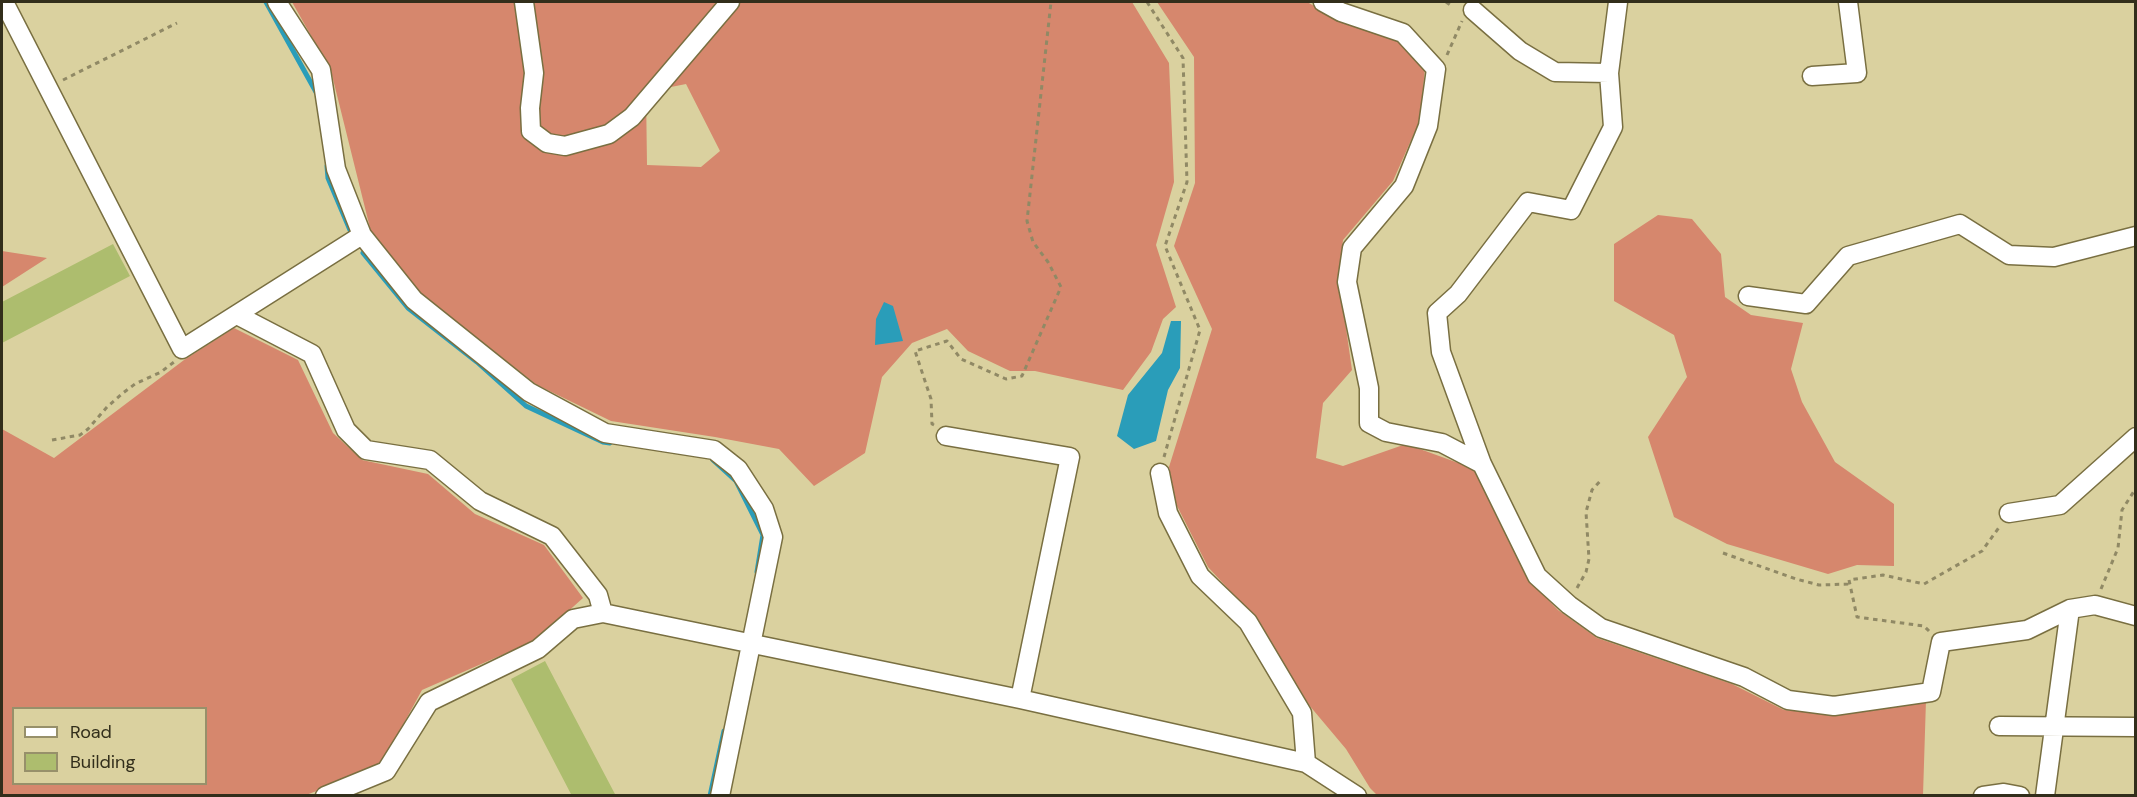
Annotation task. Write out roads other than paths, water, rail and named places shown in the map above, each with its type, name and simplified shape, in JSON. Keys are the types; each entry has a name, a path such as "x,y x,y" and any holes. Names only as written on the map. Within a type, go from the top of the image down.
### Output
{"street":[{"path":"4,2 182,349 362,235"},
{"path":"277,2 321,70 336,169 362,235 414,300 529,392 605,433 714,450 738,469 764,509 773,537 720,795"},
{"path":"524,2 534,73 530,108 531,130 547,143 565,146 609,134 632,117 730,2"},
{"path":"1323,2 1341,12 1402,33 1436,69 1428,126 1404,186 1352,248 1347,282 1369,388 1369,423 1386,432 1442,443 1482,464"},
{"path":"1618,2 1609,73 1613,127 1571,210 1528,202 1458,294 1437,313 1441,352 1482,464 1537,576 1601,628 1744,677 1788,700 1834,706 1931,692 1941,642 2026,630 2070,609 2094,605 2136,616"},
{"path":"1812,76 1857,73 1848,2"},
{"path":"1473,10 1520,51 1555,72 1609,73"},
{"path":"1748,296 1806,304 1848,256 1960,224 2009,255 2054,257 2136,236"},
{"path":"237,315 312,354 346,430 366,450 430,460 480,501 552,536 598,595 603,613"},
{"path":"946,436 1070,457 1020,699"},
{"path":"2009,513 2060,505 2136,437"},
{"path":"1160,473 1168,513 1200,576 1248,622 1302,713 1306,763"},
{"path":"2045,795 2070,609"},
{"path":"325,795 386,771 429,702 538,649 573,619 603,613 1020,699 1306,763 1357,795"},
{"path":"1999,726 2136,727"},
{"path":"1983,795 2004,793 2020,795"}],"water":[{"path":"884,302 893,306 903,341 875,345 876,319"},
{"path":"1171,321 1181,321 1180,368 1168,390 1156,441 1134,449 1117,436 1128,395 1162,353"}],"waterway":[{"path":"266,2 316,92"},
{"path":"327,166 328,178 350,230"},
{"path":"363,253 408,308 477,362 526,406 603,442 610,443"},
{"path":"713,460 736,481 763,535 757,572"},
{"path":"710,796 724,731"}]}
